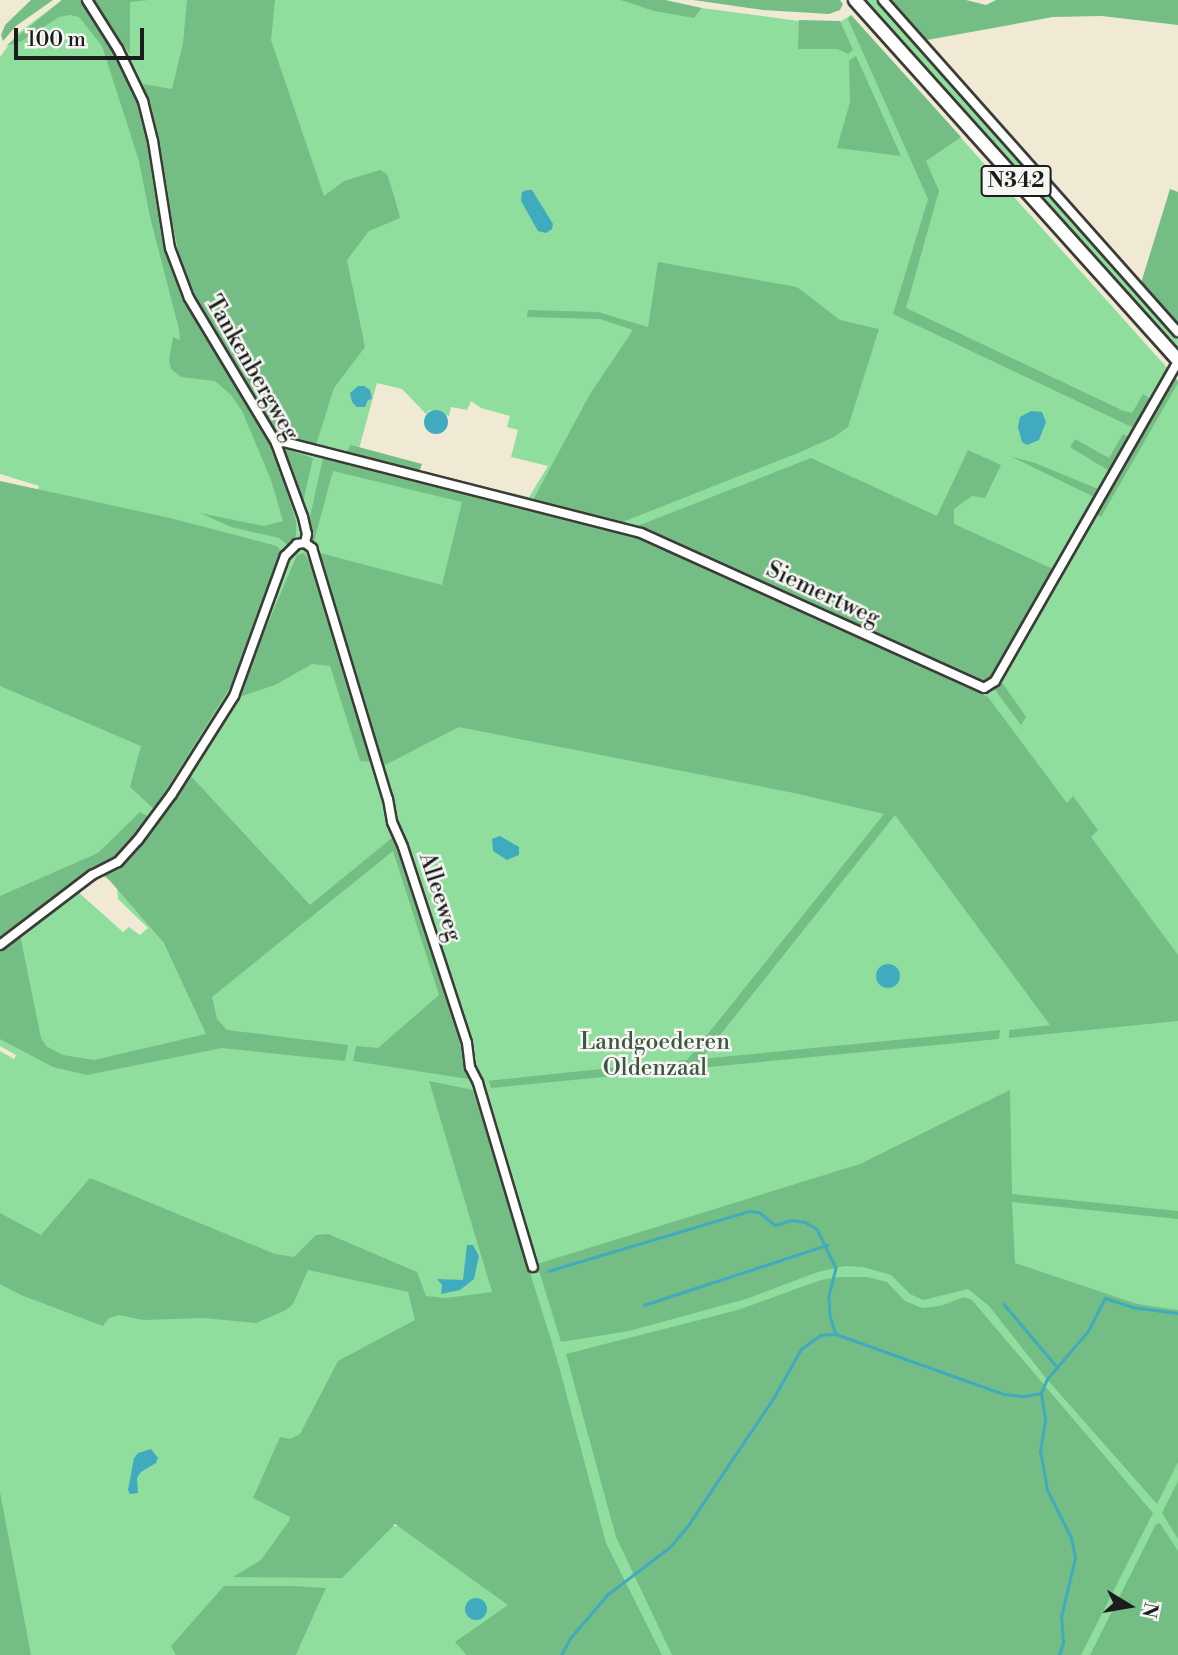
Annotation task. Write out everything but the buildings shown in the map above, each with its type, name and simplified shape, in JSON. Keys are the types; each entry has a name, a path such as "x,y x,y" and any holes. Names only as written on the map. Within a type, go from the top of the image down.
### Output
{"main road":[{"name":"N342","path":"855,0 1178,360"}],"street":[{"name":"Tankenbergweg","path":"88,0 118,49 142,102 153,141 170,248 189,298 276,443 303,517 307,534 305,542"},
{"path":"883,0 1178,332"},
{"name":"Siemertweg","path":"276,443 641,533 984,688 995,681 1178,360"},
{"path":"0,945 40,912 92,875 118,862 131,849 172,794 229,705 243,678 285,556 297,544 305,542"},
{"name":"Alleeweg","path":"305,542 312,548 388,799 392,822 403,847 467,1043 470,1067 478,1083 533,1267"}],"green space":[{"path":"31,0 53,0 16,26 3,41 1,35 5,25"},
{"name":"Landgoederen Oldenzaal","path":"62,0 637,0 699,12 702,8 799,21 840,22 851,15 1178,380 1178,1655 469,1655 457,1644 466,1655 296,1655 326,1588 292,1655 0,1655 0,1051 14,1059 16,1055 0,1046 0,607 39,486 0,474 0,57 17,34","holes":["377,383 402,389 426,414 430,410 449,416 451,407 467,410 471,401 481,408 510,416 507,427 518,430 511,457 548,466 529,497 357,456","1123,435 1108,470 1071,447 1075,439 1109,459","102,875 117,886 118,899 148,928 140,935 129,927 123,932 77,891","398,1511 456,1567 400,1526 392,1526"]},
{"path":"62,0 85,0 109,35 141,102 165,221 187,301 216,355 237,382 270,437 296,521 292,549 279,538 231,527 200,513 264,526 283,521 271,480 242,411 231,395 215,381 181,377 171,369 169,360 173,337 180,340 179,329 150,217 139,161 102,46 79,17 70,15 59,17 22,41 6,46"},
{"path":"90,0 149,0 130,2 130,54"},
{"path":"187,0 275,0 271,40 324,196 344,181 380,170 387,174 395,199 400,218 369,231 347,260 365,347 334,388 315,448 278,437 272,430 205,320 179,254 143,84 172,89 183,43"},
{"path":"621,0 665,0 702,8 694,18 654,11"},
{"path":"693,0 840,0 843,4 840,10 829,14 763,10"},
{"path":"864,0 878,0 893,15 1178,339 1178,348 1174,349"},
{"path":"892,0 966,0 986,5 996,0 1178,0 1178,25 1102,16 1053,17 927,40"},
{"path":"851,15 961,137 926,161 939,191 906,308 1124,411 1132,413 1143,394 1150,399 1134,428 893,314 928,199 848,19"},
{"path":"799,20 840,21 853,50 848,54 837,49 798,49"},
{"path":"856,56 901,156 837,148 850,102 849,61"},
{"path":"1170,189 1178,192 1178,325 1141,283"},
{"path":"658,262 797,287 840,320 879,329 848,427 834,437 798,453 620,523 533,500 590,394 633,330 600,319 527,317 528,310 598,312 648,327"},
{"path":"1174,376 1178,383 1101,517 1094,513"},
{"path":"1123,434 1128,437 1109,471 1070,447 1075,439 1109,458"},
{"path":"351,445 422,464 419,472 345,454"},
{"path":"285,449 313,458 302,507 298,497"},
{"path":"968,450 1001,465 985,498 972,496 954,509 954,524 1053,569 986,683 635,527 811,458 937,516"},
{"path":"1010,456 1035,463 1098,489 1094,497"},
{"path":"323,458 639,537 988,697 1067,803 1073,796 1098,830 1091,837 1178,955 1178,1021 1009,1038 1009,1030 1050,1025 895,815 701,1059 1000,1030 999,1039 491,1088 489,1081 495,1080 687,1060 884,814 794,793 459,727 383,766 316,552 442,585 462,502 333,471 313,545 308,526"},
{"path":"0,481 170,518 277,546 288,560 234,681 154,809 130,787 141,746 0,686"},
{"path":"304,553 311,564 373,762 360,761 330,666 312,664 275,685 236,698 297,555"},
{"path":"999,678 1026,717 1021,725 993,687"},
{"path":"189,774 310,905 393,837 399,846 463,1051 468,1079 353,1061 356,1046 378,1048 439,995 393,851 212,997 217,1019 227,1030 348,1045 345,1061 222,1048 87,1075 53,1067 0,1039 0,947 19,930 41,1038 46,1046 63,1055 94,1060 206,1034 164,943 104,874 133,854"},
{"path":"140,812 149,817 126,848 0,936 0,896 98,853"},
{"path":"429,1081 473,1090 557,1359 606,1543 662,1655 466,1655 455,1642 508,1605 395,1524 342,1578 233,1577 261,1560 289,1521 290,1517 253,1498 280,1437 290,1439 300,1434 338,1361 415,1320 408,1292 308,1270 293,1304 286,1310 256,1323 204,1318 143,1320 119,1315 109,1318 103,1326 21,1295 0,1284 0,1213 41,1235 90,1178 275,1254 294,1257 316,1235 328,1234 417,1272 426,1296 446,1298 492,1292"},
{"path":"1010,1090 1012,1194 1178,1211 1178,1219 1012,1202 1015,1263 1137,1304 1178,1310 1178,1462 1157,1504 1045,1377 989,1306 968,1289 923,1300 910,1294 891,1275 863,1267 844,1266 818,1272 746,1299 629,1331 561,1342 537,1264 860,1164"},
{"path":"867,1277 887,1282 905,1301 922,1308 940,1306 964,1297 972,1300 1153,1513 1081,1655 672,1655 616,1537 566,1354 738,1310 821,1280"},
{"path":"1178,1481 1178,1539 1162,1513"},
{"path":"0,1492 31,1655 0,1655"},
{"path":"1160,1523 1178,1551 1178,1655 1090,1655 1156,1524"},
{"path":"224,1586 326,1588 296,1655 176,1655 171,1646"}],"water":[{"path":"532,190 553,224 552,229 546,233 538,231 521,201 522,192"},
{"path":"358,386 370,390 372,399 368,400 365,407 357,407 352,402 350,393"},
{"path":"436,410 445,413 448,422 445,431 436,434 427,431 424,422 427,413"},
{"path":"1031,411 1042,412 1046,422 1039,440 1027,445 1022,442 1018,427 1020,417"},
{"path":"500,836 519,847 519,855 507,860 493,851 492,839"},
{"path":"888,964 896,968 900,976 896,984 888,988 880,984 876,976 880,968"},
{"path":"467,1245 473,1245 479,1256 474,1279 460,1290 441,1294 442,1285 437,1279 463,1280"},
{"path":"151,1449 158,1458 156,1463 141,1472 137,1478 138,1493 130,1494 128,1490 134,1458 138,1453"},
{"path":"476,1598 484,1601 487,1609 484,1617 476,1620 468,1617 465,1609 468,1601"}],"waterway":[{"path":"548,1271 749,1211 759,1212 775,1225 791,1220 805,1222 817,1229 836,1268 829,1297 830,1316 836,1334 1004,1394 1024,1396 1041,1393"},
{"path":"644,1305 827,1245"},
{"path":"1059,1655 1063,1643 1061,1617 1075,1558 1071,1538 1047,1490 1040,1452 1045,1419 1041,1393 1047,1379 1088,1331 1105,1298 1132,1307 1178,1313"},
{"path":"1004,1304 1057,1367"},
{"path":"561,1655 571,1637 608,1594 670,1547 689,1524 774,1397 801,1349 820,1335 836,1334"}]}
